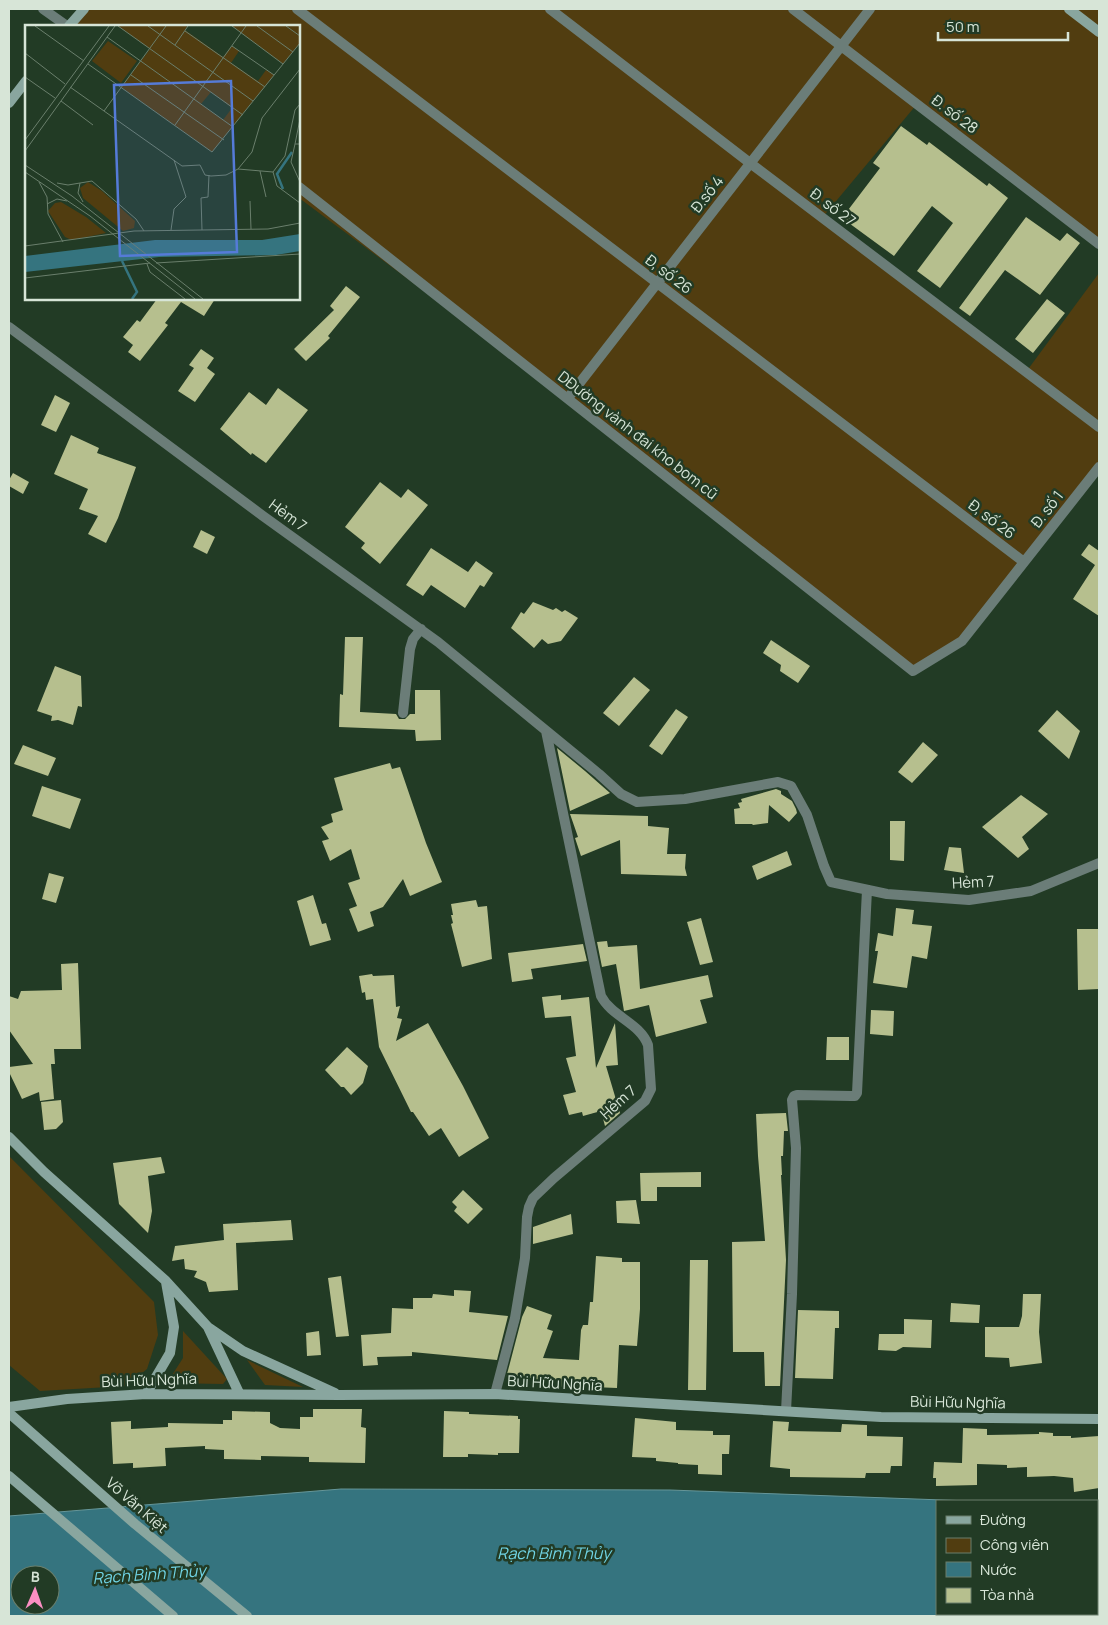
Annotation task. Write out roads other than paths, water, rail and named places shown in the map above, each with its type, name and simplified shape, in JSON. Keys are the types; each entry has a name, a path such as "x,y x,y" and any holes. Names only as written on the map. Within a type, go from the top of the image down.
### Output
{"main road":[{"path":"69,25 84,9"},
{"path":"1069,9 1099,32"},
{"path":"9,104 25,82"},
{"path":"9,1137 44,1172 166,1282 208,1327 242,1351 340,1395"},
{"path":"146,1394 170,1353 174,1327 166,1282"},
{"path":"208,1327 239,1394"},
{"name":"Bùi Hữu Nghĩa","path":"9,1407 67,1399 146,1394 495,1394 881,1417 1099,1419"},
{"name":"Võ Văn Kiệt","path":"9,1413 135,1524 247,1616"},
{"path":"9,1476 173,1616"}],"street":[{"path":"43,9 67,25"},
{"name":"Đ, số 26","path":"297,9 1024,562"},
{"name":"Đ. số 27","path":"550,9 1099,427"},
{"name":"Đ. số 28","path":"793,9 1099,244"},
{"name":"Đ.số 4","path":"568,398 870,9"},
{"path":"300,188 776,563"},
{"name":"DĐường vành đai kho bom cũ","path":"300,188 913,671 962,641"},
{"name":"Hẻm 7","path":"9,327 263,516 421,630 546,730 620,794 637,802 685,799 778,782 791,786 807,815 831,882 887,894 968,900 1031,891 1099,863"},
{"name":"Đ. số 1","path":"962,641 1099,467"},
{"path":"403,713 410,649 413,639 421,630"},
{"name":"Hẻm 7","path":"495,1394 515,1318 525,1258 528,1212 533,1198 645,1101 651,1089 646,1039 605,1005 601,996 546,730"},
{"path":"786,1411 792,1294 796,1148 792,1100 797,1095 855,1096 857,1093 867,890"}],"water":[{"name":"Rạch Bình Thủy","path":"341,1489 670,1490 943,1500 936,1500 936,1615 1098,1615 1099,1506 1099,1616 9,1616 9,1516"}]}
